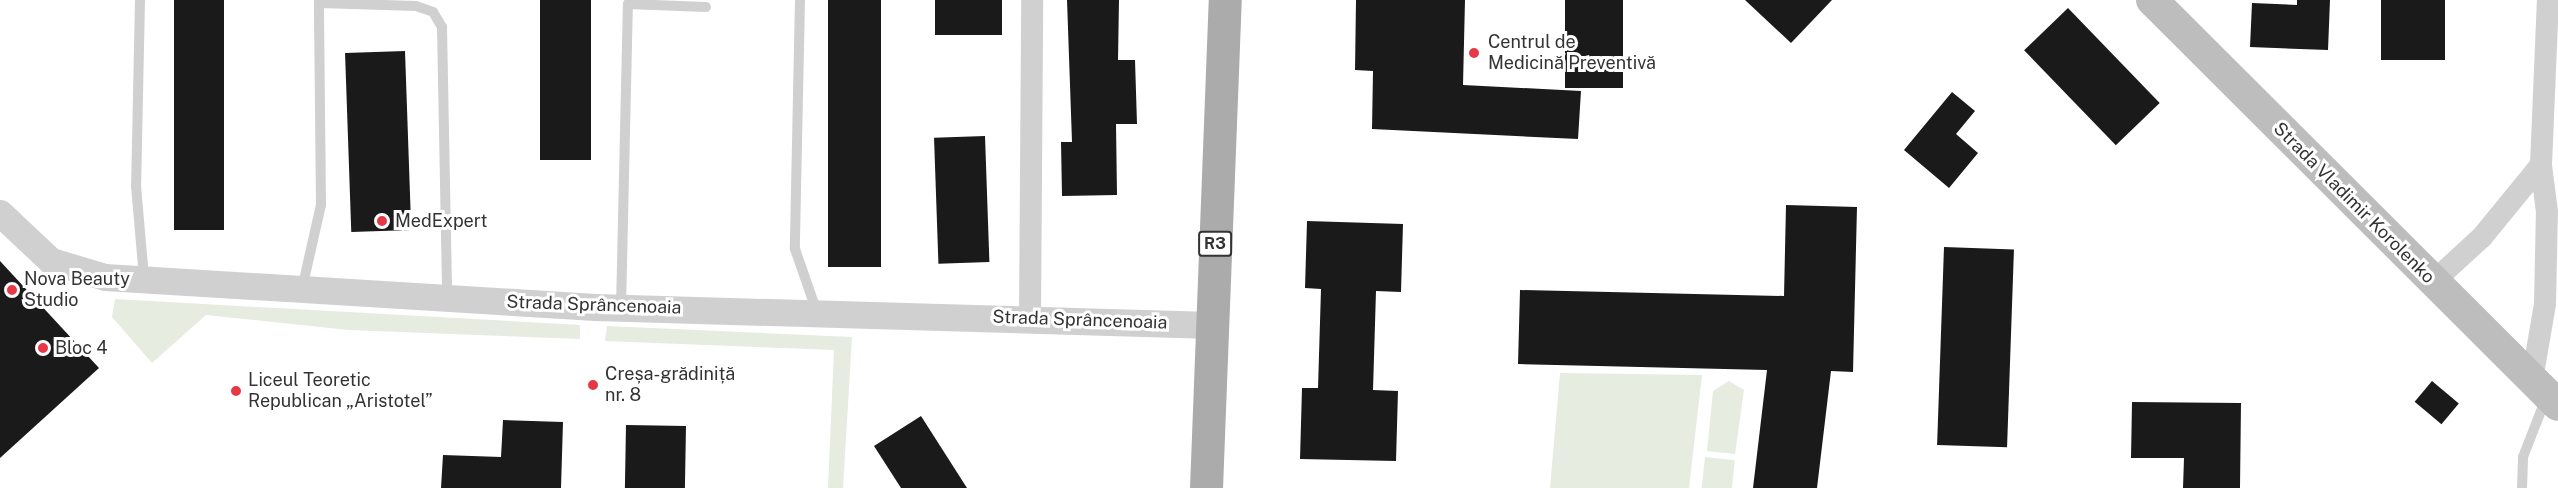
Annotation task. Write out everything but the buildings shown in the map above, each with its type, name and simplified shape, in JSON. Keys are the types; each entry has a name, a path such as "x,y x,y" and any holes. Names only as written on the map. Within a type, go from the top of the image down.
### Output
{"main road":[{"name":"R3","path":"1206,488 1225,0"},
{"name":"Strada Vladimir Korolenko","path":"2152,0 2545,393"}],"street":[{"path":"1030,318 1032,0"},
{"path":"2545,393 2547,212 2541,165 2548,0"},
{"path":"2433,282 2482,237 2541,165"},
{"name":"Strada Sprâncenoaia","path":"0,213 51,261 105,278 621,308 1212,325"}],"lane":[{"path":"140,0 136,197 144,280"},
{"path":"800,0 795,249 817,312"},
{"path":"302,290 321,205 319,2 416,6 433,12 442,27 447,298"},
{"path":"621,308 628,4 706,7"},
{"path":"2522,488 2523,457 2545,393"}],"shaded area":[{"path":"115,299 580,325 580,339 349,330 206,315 152,363 112,317"},
{"path":"607,326 852,337 843,488 828,488 834,350 605,341"},
{"path":"1560,373 1702,375 1689,488 1550,488"},
{"path":"1729,381 1744,390 1735,454 1707,451 1713,391"},
{"path":"1705,457 1735,460 1732,488 1702,488"}],"place":[{"name":"Centrul de Medicină Preventivă","path":"1474,53"},
{"name":"MedExpert","path":"382,221"},
{"name":"Nova Beauty Studio","path":"12,290"},
{"name":"Bloc 4","path":"43,348"},
{"name":"Creșa-grădiniță nr. 8","path":"593,385"},
{"name":"Liceul Teoretic Republican „Aristotel”","path":"236,391"}]}
